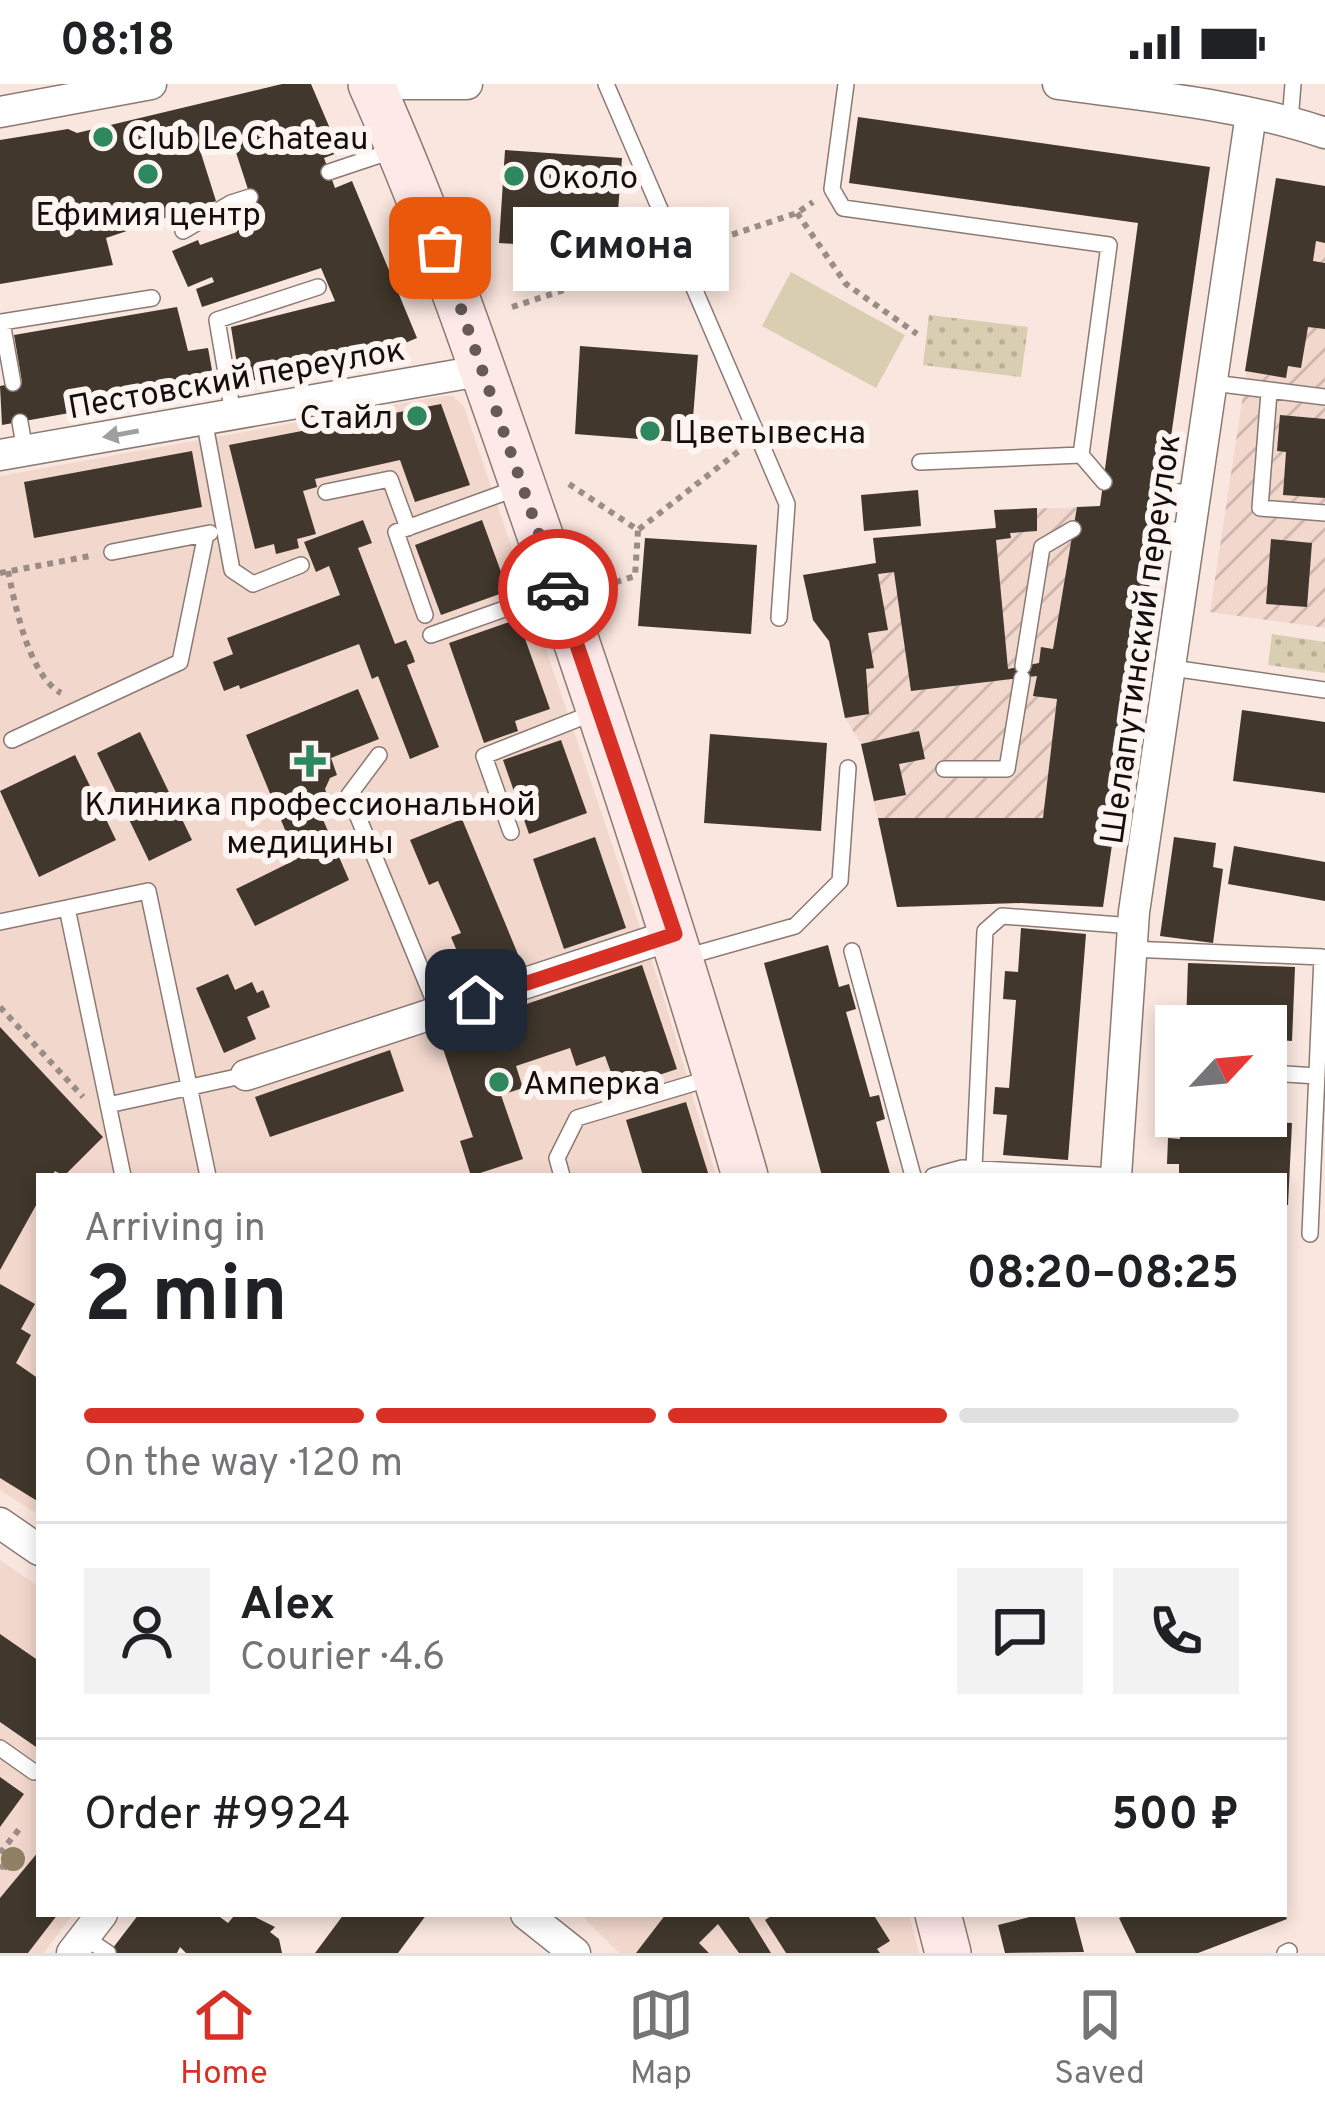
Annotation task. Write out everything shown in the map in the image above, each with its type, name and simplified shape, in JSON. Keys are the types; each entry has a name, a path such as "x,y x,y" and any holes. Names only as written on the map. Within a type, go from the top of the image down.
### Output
{"main road":[{"path":"371,84 484,370 601,710 678,946 744,1173"},
{"path":"939,1917 948,1953"}],"street":[{"path":"0,112 151,84"},
{"path":"371,84 467,84"},
{"path":"1058,84 1251,114 1325,134"},
{"name":"Шелапутинский переулок","path":"1116,1173 1131,937 1251,114"},
{"name":"Пестовский переулок","path":"15,443 219,417 484,370"},
{"path":"246,1076 439,1013 678,946"},
{"path":"0,1523 36,1548"},
{"path":"530,1917 575,1953"}],"lane":[{"path":"606,84 787,505 778,618"},
{"path":"846,84 832,189 843,208 1108,244 1081,455 1104,482"},
{"path":"1290,122 1293,84"},
{"path":"329,172 400,148"},
{"path":"183,231 250,197"},
{"path":"301,565 253,584 232,570 225,531 217,320 317,287"},
{"path":"14,383 2,322 152,298"},
{"path":"1213,383 1325,397"},
{"path":"1269,392 1260,508 1325,512"},
{"path":"920,462 1081,455"},
{"path":"326,492 390,478 408,527"},
{"path":"425,615 395,532 523,486"},
{"path":"1162,490 1197,494"},
{"path":"1156,528 1192,532"},
{"path":"944,769 1006,769 1042,547 1072,529"},
{"path":"112,552 225,531"},
{"path":"12,740 180,662 206,534"},
{"path":"431,635 559,590"},
{"path":"1172,668 1325,690"},
{"path":"511,832 484,756 601,710"},
{"path":"380,755 349,795 439,1013"},
{"path":"678,946 795,926 840,881 848,768"},
{"path":"0,922 148,891 207,1173"},
{"path":"67,908 122,1173"},
{"path":"974,1168 985,931 1002,916 1131,937 1322,957 1310,1234"},
{"path":"852,951 912,1173"},
{"path":"1287,1074 1317,1076"},
{"path":"108,1105 246,1076"},
{"path":"561,1173 557,1158 578,1118 717,1076"},
{"path":"948,1173 974,1168 1063,1173"},
{"path":"0,1748 36,1772"}],"path":[{"path":"797,213 846,284 917,334"},
{"path":"604,586 635,576 638,530 757,437"},
{"path":"569,484 638,530"},
{"path":"52,688 28,646 4,572 112,552"},
{"path":"0,1007 113,1129"},
{"path":"0,1853 20,1828"}],"shaded area":[{"path":"1276,178 1325,186 1325,628 1210,612"},
{"path":"791,272 905,335 876,388 762,326"},
{"path":"929,315 1028,327 1021,377 923,365"},
{"path":"453,396 464,407 662,992 715,1173 36,1173 36,1513 0,1490 0,476"},
{"path":"1160,505 1103,907 1021,903 897,907 861,744 845,718 829,641 813,620 803,575 876,563 873,538 995,528 994,510"},
{"path":"1272,634 1325,642 1325,673 1268,665"},
{"path":"0,1560 36,1585 36,1917 71,1917 44,1953 0,1953"},
{"path":"583,1917 910,1917 919,1953 619,1953"}],"building":[{"path":"282,84 311,84 340,152 324,158 335,188 352,181 417,338 369,358 240,383 231,327 335,301 321,268 202,307 196,289 214,282 212,277 188,287 172,251 237,232 234,221 256,214 231,137 199,147 216,201 106,238 113,265 0,284 0,140 68,129 77,133"},
{"path":"858,117 1210,167 1103,907 1021,903 897,907 878,818 1043,818 1057,699 1033,696 1037,676 911,691 894,572 878,574 888,630 868,633 874,668 866,669 869,714 845,718 829,641 813,620 803,575 876,563 873,538 996,528 994,510 1037,508 1037,531 1010,533 1011,538 996,540 1008,669 1039,663 1041,647 1053,649 1077,507 1100,506 1138,223 849,183"},
{"path":"505,150 622,158 615,251 499,243"},
{"path":"1276,178 1325,186 1325,243 1316,241 1313,261 1325,263 1325,329 1308,327 1301,368 1288,366 1286,378 1245,371"},
{"path":"177,307 188,351 208,348 215,387 2,425 0,386 22,382 14,335"},
{"path":"580,346 698,355 691,443 575,434"},
{"path":"441,404 470,485 415,502 400,460 315,479 317,487 303,491 316,534 297,539 299,548 276,554 274,544 255,549 229,445"},
{"path":"1280,415 1325,419 1325,498 1283,495 1286,452 1277,451"},
{"path":"192,451 202,507 34,538 24,482"},
{"path":"918,490 921,526 864,531 861,495"},
{"path":"363,520 372,543 358,548 395,644 406,640 413,656 415,662 407,665 439,747 410,759 378,676 372,679 359,644 224,691 213,662 233,654 227,638 340,595 329,566 316,572 304,542"},
{"path":"482,520 508,591 441,615 415,545"},
{"path":"645,538 757,545 751,634 638,626"},
{"path":"1271,539 1312,543 1307,607 1266,604"},
{"path":"518,619 550,709 515,721 518,731 484,743 449,643"},
{"path":"358,689 379,739 331,758 337,775 325,789 330,803 318,808 349,880 255,926 236,889 297,859 246,735"},
{"path":"1242,710 1325,722 1325,793 1233,781"},
{"path":"919,731 925,759 899,764 906,795 874,801 861,744"},
{"path":"140,732 192,840 149,861 97,753"},
{"path":"710,734 827,743 821,831 704,823"},
{"path":"561,740 587,813 529,834 503,760"},
{"path":"75,755 116,840 39,877 0,791"},
{"path":"462,819 522,964 479,979 468,952 459,956 451,937 461,933 438,881 429,885 410,840"},
{"path":"595,837 626,928 564,949 533,859"},
{"path":"1174,837 1216,843 1213,867 1223,869 1213,943 1160,936"},
{"path":"1234,846 1325,862 1325,901 1228,884"},
{"path":"1021,928 1086,934 1068,1160 1003,1155 1007,1115 993,1114 995,1087 1009,1088 1016,1000 1003,999 1005,971 1018,972"},
{"path":"828,945 839,987 849,984 856,1009 846,1012 870,1097 879,1095 885,1119 876,1122 890,1173 821,1173 764,963"},
{"path":"1188,963 1295,967 1292,1041 1287,1041 1287,1005 1187,1005"},
{"path":"642,965 677,1069 617,1089 605,1056 576,1066 570,1048 516,1066 523,1088 501,1095 523,1159 470,1173 460,1141 473,1137 438,1034"},
{"path":"228,974 235,990 252,982 257,993 263,990 270,1007 247,1017 256,1039 224,1053 196,988"},
{"path":"0,1027 103,1137 67,1173 36,1173 36,1205 0,1270"},
{"path":"390,1050 404,1091 270,1137 255,1097"},
{"path":"686,1102 708,1173 642,1173 626,1120"},
{"path":"1287,1123 1292,1123 1288,1205 1287,1173 1179,1173 1179,1164 1167,1164 1168,1138 1287,1137"},
{"path":"0,1284 35,1304 21,1329 31,1335 16,1363 36,1377 36,1500 0,1478"},
{"path":"0,1634 36,1659 36,1747 0,1722"},
{"path":"0,1777 24,1794 0,1827"},
{"path":"36,1855 36,1917 56,1917 28,1953 0,1953 0,1898"},
{"path":"137,1917 220,1917 228,1923 233,1917 255,1917 275,1927 270,1932 279,1939 282,1953 186,1953 180,1947 177,1953 109,1953"},
{"path":"342,1917 425,1917 398,1953 315,1953"},
{"path":"664,1917 749,1917 771,1953 739,1953 718,1924 699,1943 709,1953 636,1953"},
{"path":"875,1917 890,1941 877,1949 880,1953 786,1953 765,1920"},
{"path":"1029,1917 1075,1917 1084,1952 1005,1953 998,1925"},
{"path":"1119,1918 1287,1919 1198,1953 1136,1953"}],"way so far":[{"path":"440,248 558,589"}],"place":[{"name":"Club Le Chateau","path":"103,137"},
{"name":"Ефимия центр","path":"148,174"},
{"name":"Около","path":"514,176"},
{"name":"Симона","path":"440,248"},
{"name":"Стайл","path":"417,416"},
{"name":"Цветывесна","path":"650,431"},
{"name":"Клиника профессиональной медицины","path":"310,761"},
{"name":"Амперка","path":"499,1082"}],"route":[{"path":"476,1000 675,934 558,589"}]}
